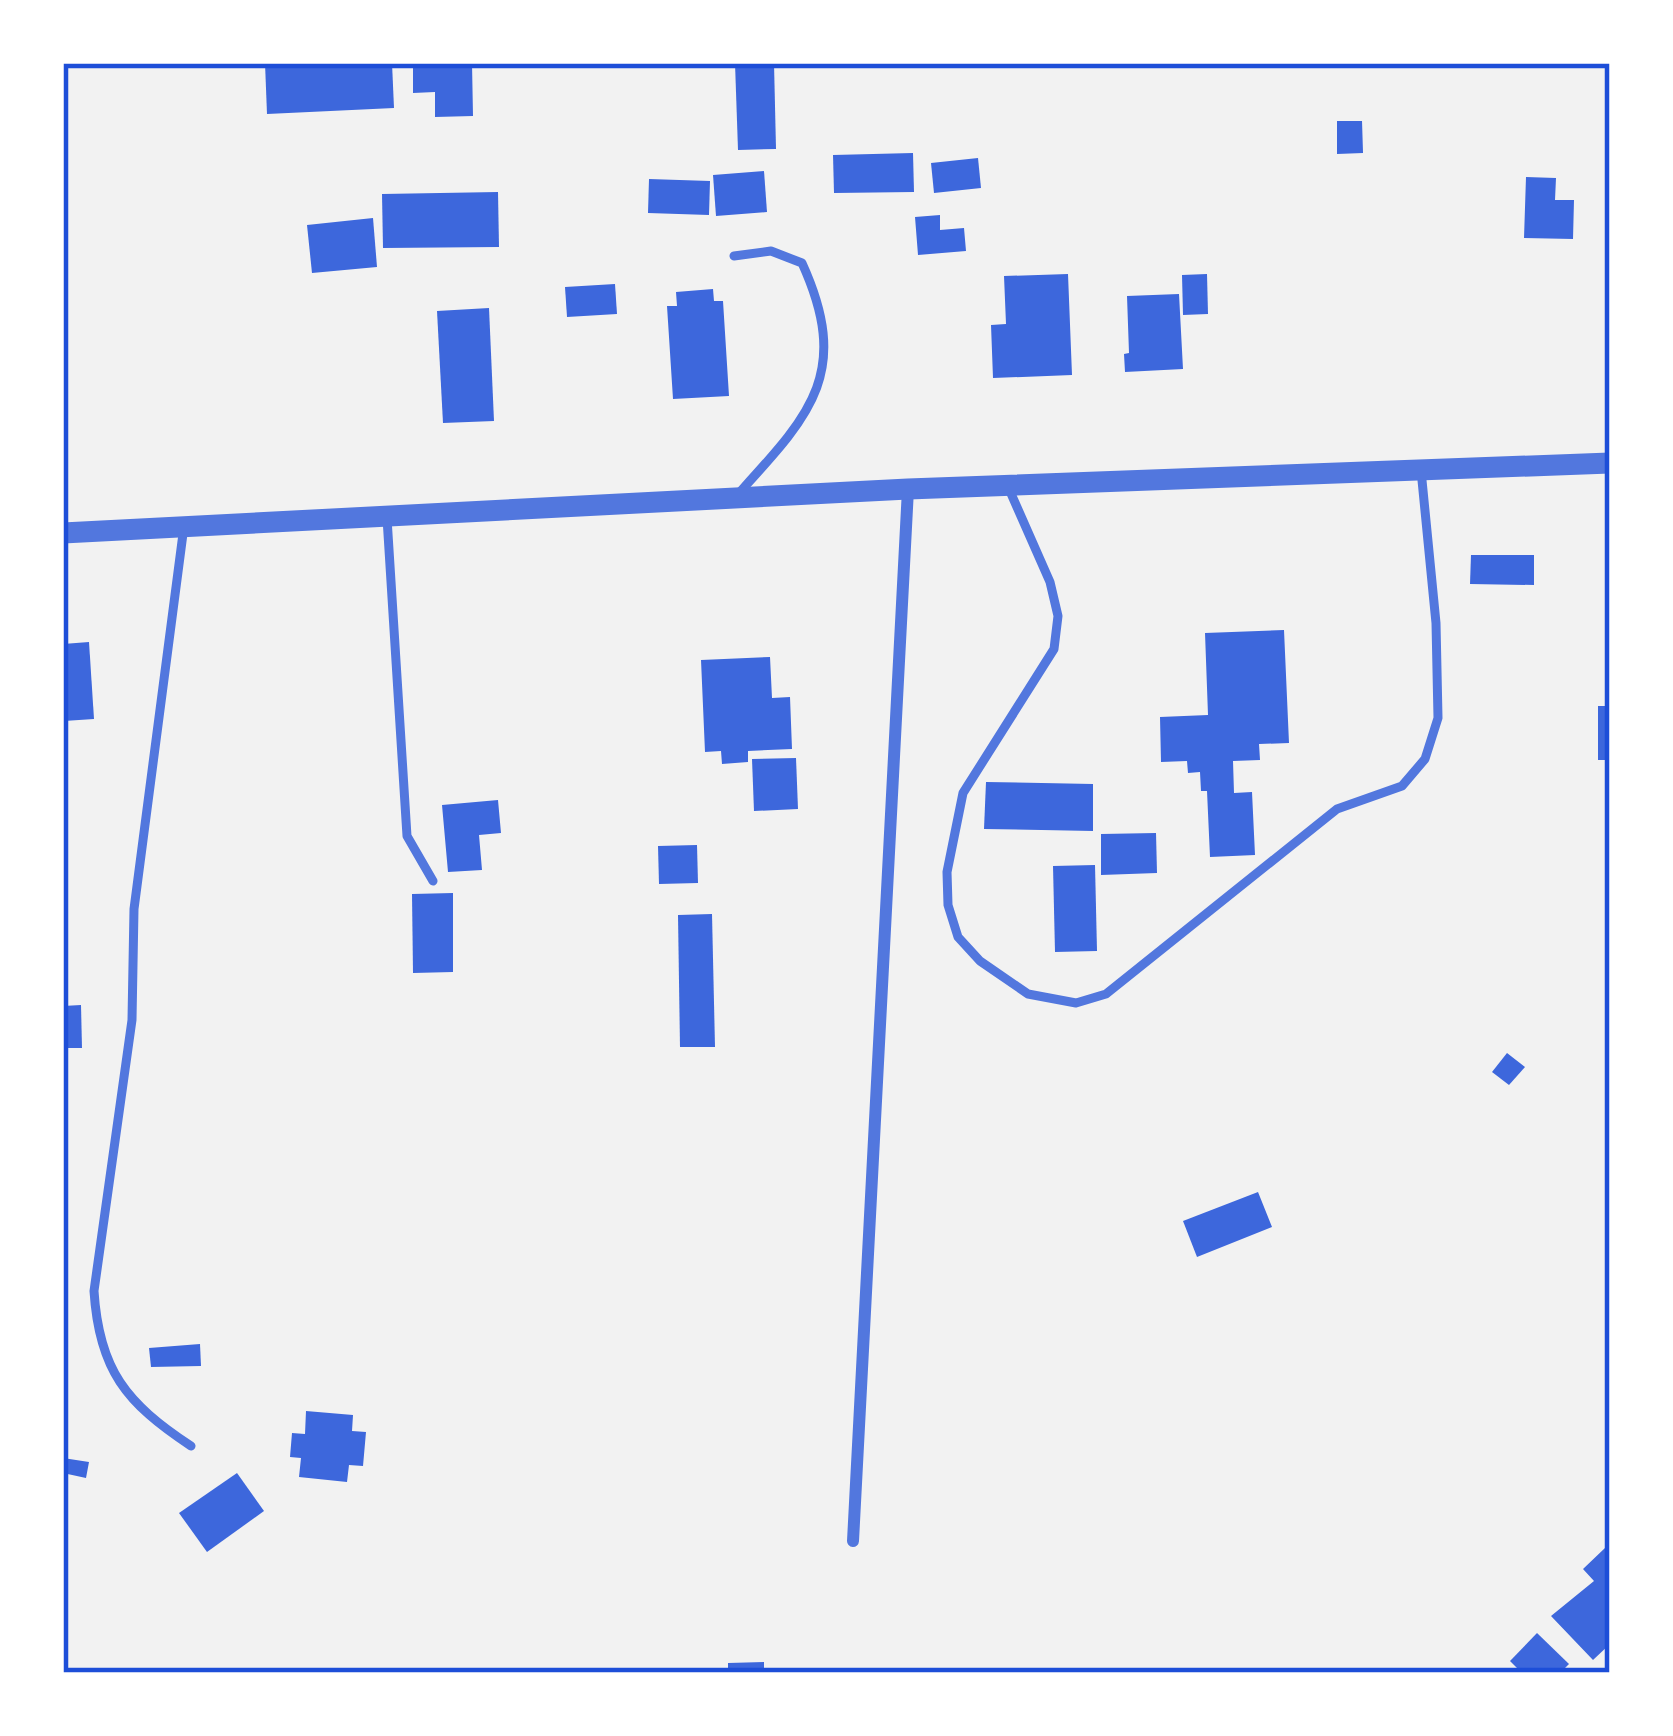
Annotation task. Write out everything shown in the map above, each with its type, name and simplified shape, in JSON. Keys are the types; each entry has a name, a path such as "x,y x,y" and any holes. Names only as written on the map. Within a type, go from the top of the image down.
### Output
{"street":[{"path":"63,532 908,489 1610,463"},
{"path":"854,1541 908,489"}],"lane":[{"path":"734,256 771,251 802,263 820,303 823,379 797,429 734,497"},
{"path":"1007,485 1050,582 1058,616 1054,649 963,794 947,872 948,905 958,937 980,961 1028,994 1076,1004 1106,994 1337,809 1402,786 1425,759 1438,718 1436,623 1421,470"},
{"path":"387,518 406,836 433,881"},
{"path":"184,526 134,910 132,1020 94,1291 97,1332 110,1368 152,1420 191,1446"}],"building":[{"path":"265,63 392,63 394,108 267,114"},
{"path":"413,63 472,63 473,116 435,117 435,92 413,93"},
{"path":"735,63 774,63 776,149 738,150"},
{"path":"1337,121 1362,121 1363,153 1337,154"},
{"path":"913,153 914,192 834,193 833,155"},
{"path":"978,158 981,188 934,193 931,163"},
{"path":"764,171 767,212 716,216 713,175"},
{"path":"1526,177 1556,178 1555,200 1574,200 1573,239 1524,238"},
{"path":"649,179 710,181 709,215 648,213"},
{"path":"498,192 499,247 383,248 382,194"},
{"path":"940,215 940,230 964,228 966,251 918,255 915,217"},
{"path":"373,218 377,267 312,273 307,225"},
{"path":"1068,274 1072,375 993,378 991,325 1006,324 1004,276"},
{"path":"1207,274 1208,314 1183,315 1182,275"},
{"path":"615,284 617,314 567,317 565,287"},
{"path":"713,289 714,301 723,301 729,396 673,399 667,306 677,306 676,292"},
{"path":"1179,294 1183,369 1125,372 1127,296"},
{"path":"489,308 494,421 443,423 437,311"},
{"path":"1471,555 1534,555 1534,585 1470,584"},
{"path":"1284,630 1289,743 1259,744 1260,760 1233,761 1234,793 1252,792 1255,855 1210,857 1207,791 1201,791 1200,772 1188,773 1187,761 1161,762 1160,717 1208,715 1205,633"},
{"path":"89,642 94,719 64,721 63,644"},
{"path":"770,657 772,698 790,697 792,749 748,751 748,762 722,764 721,751 705,752 701,660"},
{"path":"1598,706 1610,706 1610,760 1598,760"},
{"path":"796,758 798,809 754,811 752,759"},
{"path":"986,782 1093,784 1093,831 984,829"},
{"path":"498,800 501,833 479,835 482,870 448,872 442,805"},
{"path":"1156,833 1157,873 1101,875 1101,834"},
{"path":"697,845 698,883 659,884 658,846"},
{"path":"1095,865 1097,951 1055,952 1053,866"},
{"path":"453,893 453,972 413,973 412,894"},
{"path":"712,914 715,1047 680,1047 678,915"},
{"path":"81,1005 82,1048 63,1048 63,1006"},
{"path":"1507,1053 1525,1067 1509,1085 1492,1072"},
{"path":"1258,1192 1272,1227 1197,1257 1183,1221"},
{"path":"200,1344 201,1366 151,1367 149,1348"},
{"path":"306,1411 353,1415 352,1431 366,1432 363,1466 349,1465 347,1482 299,1477 301,1458 290,1457 292,1433 305,1434"},
{"path":"63,1458 89,1462 86,1478 63,1473"},
{"path":"237,1473 264,1511 207,1552 179,1513"},
{"path":"1605,1548 1610,1554 1610,1644 1593,1660 1551,1616 1594,1581 1583,1569"},
{"path":"1537,1633 1569,1664 1560,1673 1522,1673 1510,1661"},
{"path":"764,1662 764,1673 728,1673 728,1663"}]}
